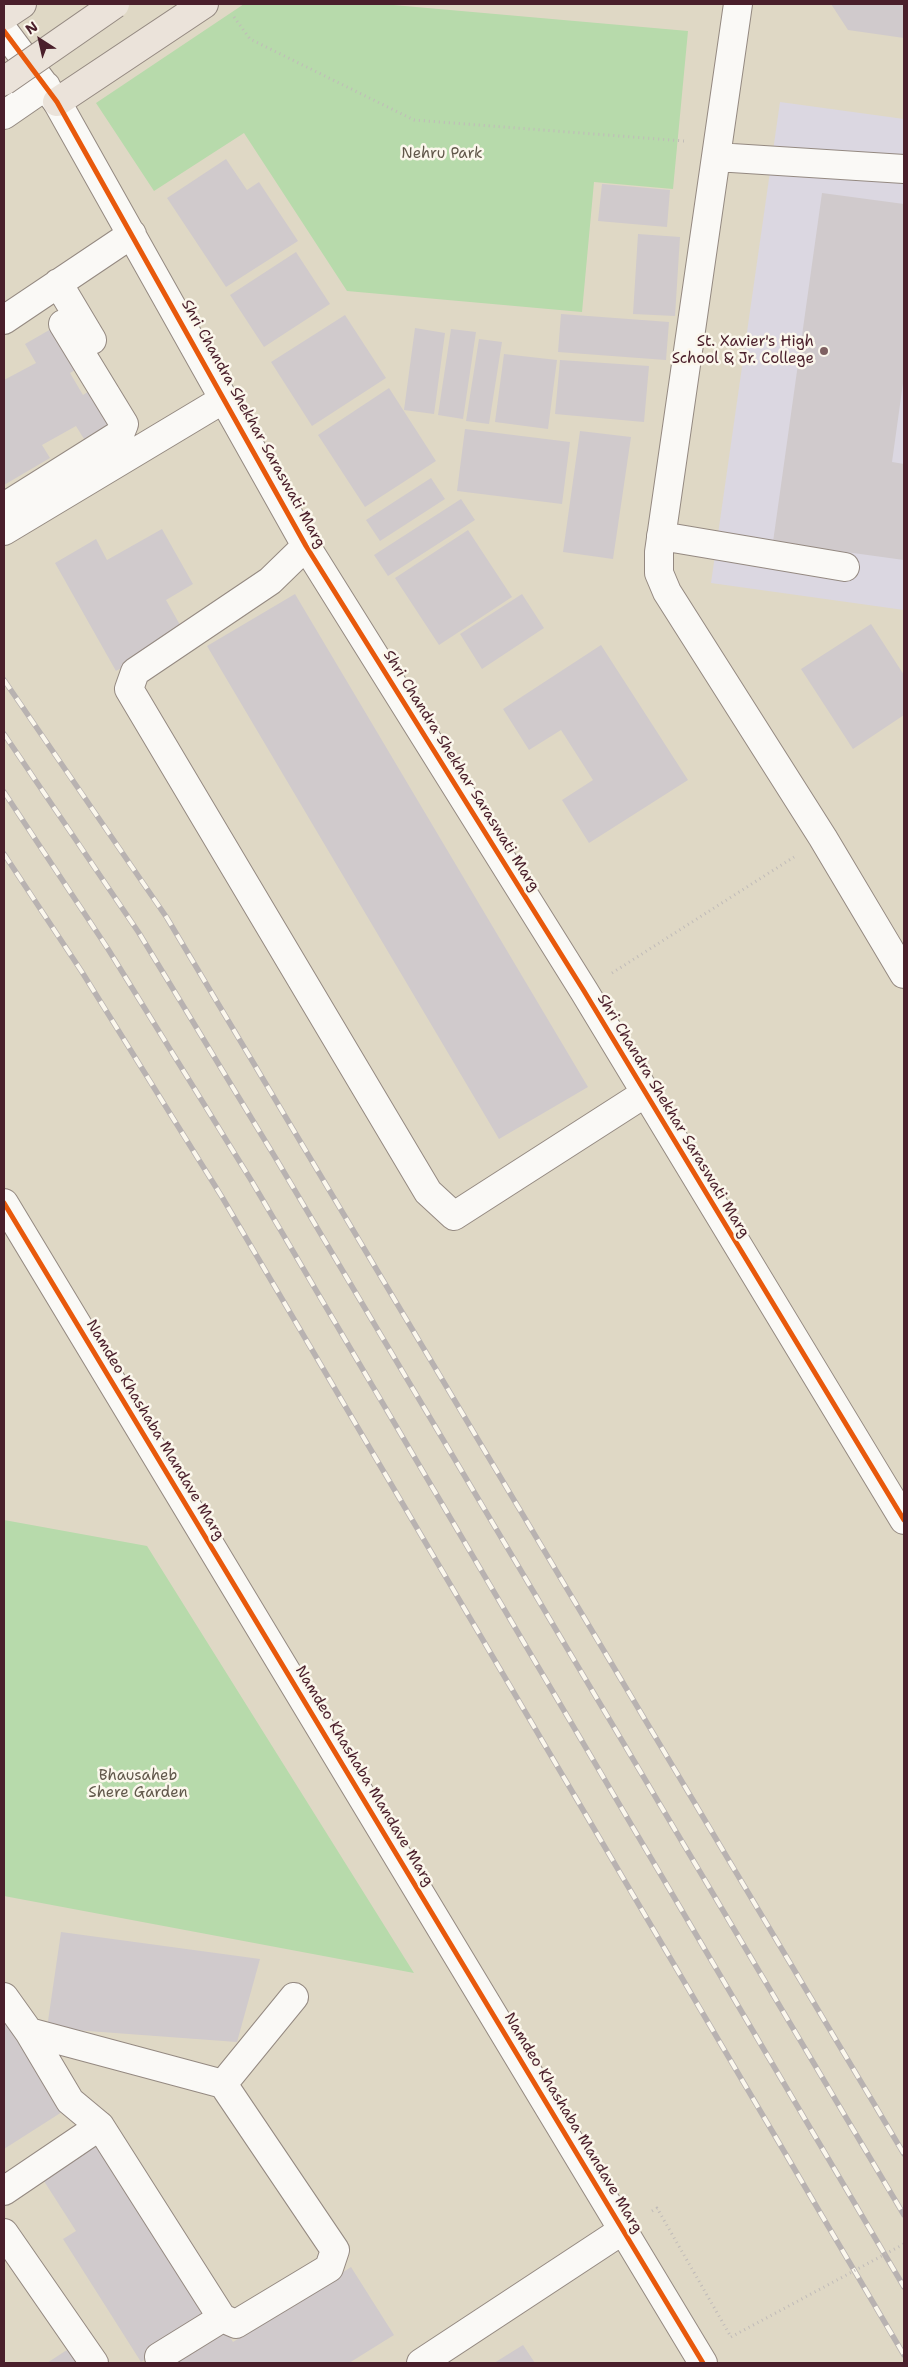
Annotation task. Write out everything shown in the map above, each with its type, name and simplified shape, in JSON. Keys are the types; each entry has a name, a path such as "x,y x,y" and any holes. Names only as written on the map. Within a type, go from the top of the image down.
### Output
{"main road":[{"path":"4,16 22,4"},
{"path":"4,81 115,4"},
{"path":"52,94 204,4"}],"street":[{"path":"738,4 661,536 659,573 667,592 823,838 904,974"},
{"name":"Shri Chandra Shekhar Saraswati Marg","path":"4,31 52,94 306,546 584,991 644,1094 904,1520"},
{"path":"4,115 52,94"},
{"path":"717,150 904,169"},
{"path":"4,320 132,234"},
{"path":"58,283 128,403"},
{"path":"4,507 120,434 124,424 63,324"},
{"path":"4,531 224,399"},
{"path":"661,536 845,567"},
{"path":"306,546 270,581 135,672 129,689 428,1192 454,1216 644,1094"},
{"name":"Namdeo Khashaba Mandave Marg","path":"4,1203 703,2363"},
{"path":"4,1997 29,2032 70,2101 100,2126 222,2318 236,2324 329,2268 334,2250 223,2084 29,2032"},
{"path":"223,2084 294,1997"},
{"path":"4,2191 100,2126"},
{"path":"421,2363 623,2230"},
{"path":"4,2233 94,2363"},
{"path":"159,2358 222,2318"}],"path":[{"path":"230,11 250,40 414,120 717,150"},
{"path":"584,991 823,838"},
{"path":"657,2208 731,2336 904,2244"}],"shaded area":[{"name":"St. Xavier's High School & Jr. College","path":"780,102 904,119 904,610 711,583"}],"green space":[{"name":"Nehru Park","path":"244,4 382,4 688,31 673,189 594,182 582,312 347,291 244,133 154,191 96,103"},
{"name":"Bhausaheb Shere Garden","path":"4,1520 147,1546 414,1973 4,1896"}],"building":[{"path":"831,4 904,4 904,38 848,30"},
{"path":"226,159 247,190 259,182 298,241 226,287 167,198"},
{"path":"602,184 670,190 667,227 598,221"},
{"name":"St. Xavier's High School & Jr. College","path":"822,193 904,204 904,376 892,462 904,464 904,560 773,542"},
{"path":"638,234 680,237 675,316 633,314"},
{"path":"296,252 330,304 264,347 230,295"},
{"path":"561,314 669,322 666,360 558,352"},
{"path":"345,315 386,378 312,426 271,362"},
{"path":"58,325 82,366 70,373 83,395 94,388 113,422 84,439 76,426 42,445 50,458 4,485 4,380 36,363 25,344"},
{"path":"415,328 445,333 434,414 404,410"},
{"path":"451,329 476,332 463,419 438,415"},
{"path":"479,339 502,342 489,424 466,421"},
{"path":"504,354 557,360 548,429 495,422"},
{"path":"560,360 649,366 644,422 555,414"},
{"path":"389,388 436,461 365,507 318,435"},
{"path":"465,429 570,442 562,504 457,491"},
{"path":"580,431 631,437 613,559 563,552"},
{"path":"431,478 445,499 380,541 366,520"},
{"path":"461,499 475,520 388,576 374,555"},
{"path":"162,529 193,584 166,600 184,632 116,671 55,563 96,539 107,560"},
{"path":"468,530 512,597 439,645 395,578"},
{"path":"295,594 588,1087 499,1139 207,646"},
{"path":"522,594 544,628 482,669 460,634"},
{"path":"871,624 904,675 904,715 853,749 801,669"},
{"path":"601,645 688,780 589,843 562,800 593,780 561,730 529,750 503,709"},
{"path":"61,1932 260,1959 237,2042 47,2028"},
{"path":"4,2020 62,2112 4,2149"},
{"path":"103,2140 214,2316 141,2362 63,2239 76,2231 42,2178"},
{"path":"351,2267 394,2335 349,2363 164,2363 223,2326 233,2342"},
{"path":"523,2345 535,2363 494,2363"},
{"path":"73,2346 84,2363 47,2363"}],"railway":[{"path":"4,680 167,918 904,2154"},
{"path":"4,734 139,933 278,1162 904,2215"},
{"path":"4,792 108,949 251,1180 904,2287"},
{"path":"4,854 82,972 222,1197 904,2355"}],"cycle path":[{"path":"4,31 57,102 306,546 584,991 904,1520"},
{"path":"4,1203 703,2363"}],"place":[{"name":"St. Xavier's High School & Jr. College","path":"824,351"}]}
